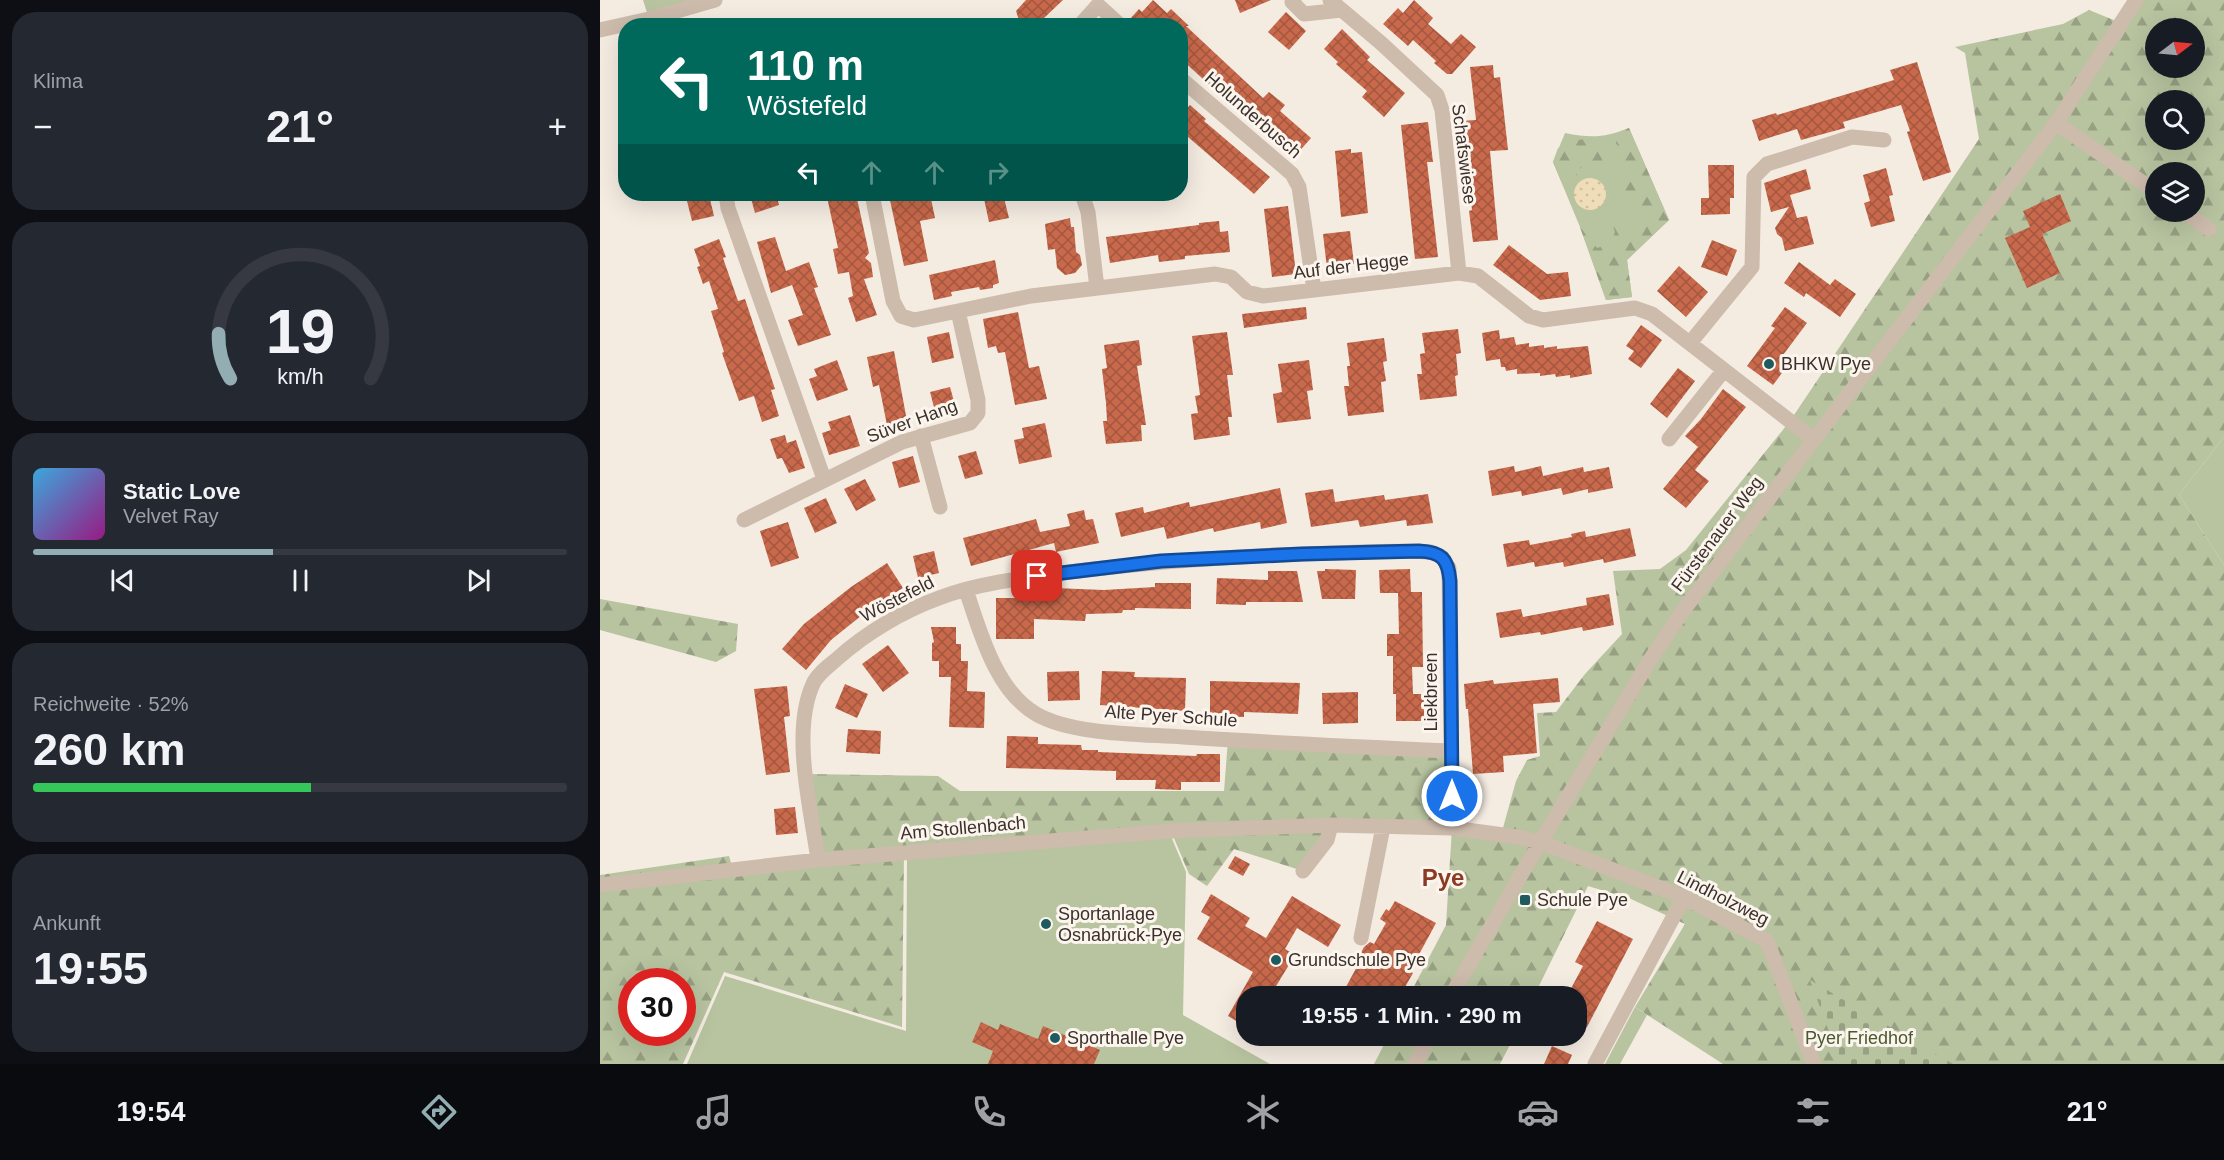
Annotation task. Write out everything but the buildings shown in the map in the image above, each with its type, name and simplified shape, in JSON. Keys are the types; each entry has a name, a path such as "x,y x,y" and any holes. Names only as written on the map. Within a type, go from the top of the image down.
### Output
{"street":[{"path":"652,18 715,0"},
{"name":"Schafswiese","path":"1294,0 1292,2 1304,14 1336,5 1437,95 1442,110 1459,273"},
{"name":"Fürstenauer Weg","path":"1457,986 1540,843 1676,621 2056,123 2136,0"},
{"path":"1086,18 1098,5 1112,18"},
{"path":"600,30 618,26"},
{"name":"Holunderbusch","path":"1188,85 1292,174 1299,187 1314,290"},
{"path":"2056,123 2145,184"},
{"path":"1690,343 1752,267 1754,177 1767,164 1852,137 1884,140"},
{"path":"727,201 824,479"},
{"path":"873,201 893,301 902,316 915,320 958,311"},
{"path":"1085,201 1089,212 1097,288"},
{"path":"2199,222 2209,229"},
{"name":"Auf der Hegge","path":"958,311 1031,296 1215,274 1231,277 1247,292 1263,296 1459,273 1478,276 1529,316 1543,320 1635,308 1652,314 1814,440"},
{"name":"Süver Hang","path":"744,520 902,442 970,423 978,413 978,400 958,311"},
{"path":"1669,439 1724,370"},
{"path":"921,436 940,507"},
{"name":"Wöstefeld","path":"818,860 804,743 805,714 813,684 819,675 849,648 892,620 939,598 966,590 1037,576 1161,561 1408,551 1431,552 1442,557"},
{"name":"Liekbreen","path":"1442,557 1449,568 1450,581 1452,828"},
{"name":"Alte Pyer Schule","path":"966,590 993,664 1015,696 1036,714 1066,725 1149,735 1451,751"},
{"path":"1303,871 1327,840 1331,825"},
{"name":"Am Stollenbach","path":"600,885 818,860 1171,831 1331,825 1452,828 1518,837 1540,843"},
{"path":"1361,938 1383,827"},
{"name":"Lindholzweg","path":"1540,843 1684,897 1767,941 1814,1064"},
{"path":"1595,1064 1684,897"},
{"path":"1415,1064 1424,1046"}],"green space":[{"path":"643,0 715,0 652,18 649,18"},
{"path":"2136,0 2224,0 2224,437 2179,495 2224,565 2224,1064 1723,1064 1635,1007 1685,924 1631,899 1588,886 1539,986 1414,986 1446,925 1452,828 1501,835 1516,781 1527,760 1540,756 1537,713 1556,712 1585,674 1622,634 1613,571 1660,569 1686,550 1790,421 1979,139 1965,53 1955,47 2063,24 2089,10 2121,23"},
{"path":"1629,128 1669,220 1627,260 1632,297 1606,300 1580,227 1553,162 1565,133 1597,136"},
{"path":"1629,128 1669,220 1627,260 1632,297 1606,300 1580,227 1597,248 1610,244 1615,232 1613,226 1617,221 1632,221 1639,225 1640,234 1645,224 1645,217 1626,197 1622,184 1622,154 1616,143 1619,132"},
{"path":"1604,136 1605,161 1601,166 1582,167 1572,179 1561,181 1553,162 1558,148 1572,141"},
{"path":"2224,437 2224,565 2179,495"},
{"path":"600,599 738,624 736,651 716,662 600,630"},
{"path":"1228,740 1451,751 1452,828 1331,825 1303,871 1234,849 1207,886 1189,874 1171,831 904,853 902,1027 724,972 696,1035 696,968 618,968 618,1046 691,1046 683,1064 600,1064 600,875 729,856 733,870 818,860 806,774 938,776 960,791 1224,791"},
{"name":"Sportanlage Osnabrück-Pye","path":"1170,834 1186,872 1183,1015 1270,1064 687,1064 725,976 906,1031 907,856"},
{"name":"Pyer Friedhof","path":"1810,980 1953,1064 1841,1064"},
{"path":"1635,1007 1647,1015 1620,1064 1605,1064"},
{"path":"1383,1046 1509,1046 1500,1064 1374,1064"}],"sand":[{"path":"1590,178 1601,183 1606,194 1601,205 1590,210 1579,205 1574,194 1579,183"}],"place":[{"name":"BHKW Pye","path":"1769,364"},
{"name":"Schule Pye","path":"1525,900"},
{"name":"Sportanlage Osnabrück-Pye","path":"1046,924"},
{"name":"Grundschule Pye","path":"1276,960"},
{"name":"Sporthalle Pye","path":"1055,1038"}],"district":[{"name":"Pye","path":"1443,878"}],"route":[{"path":"1037,576 1161,561 1303,554 1419,551 1431,552 1442,557 1449,568 1450,581 1452,796"}]}
